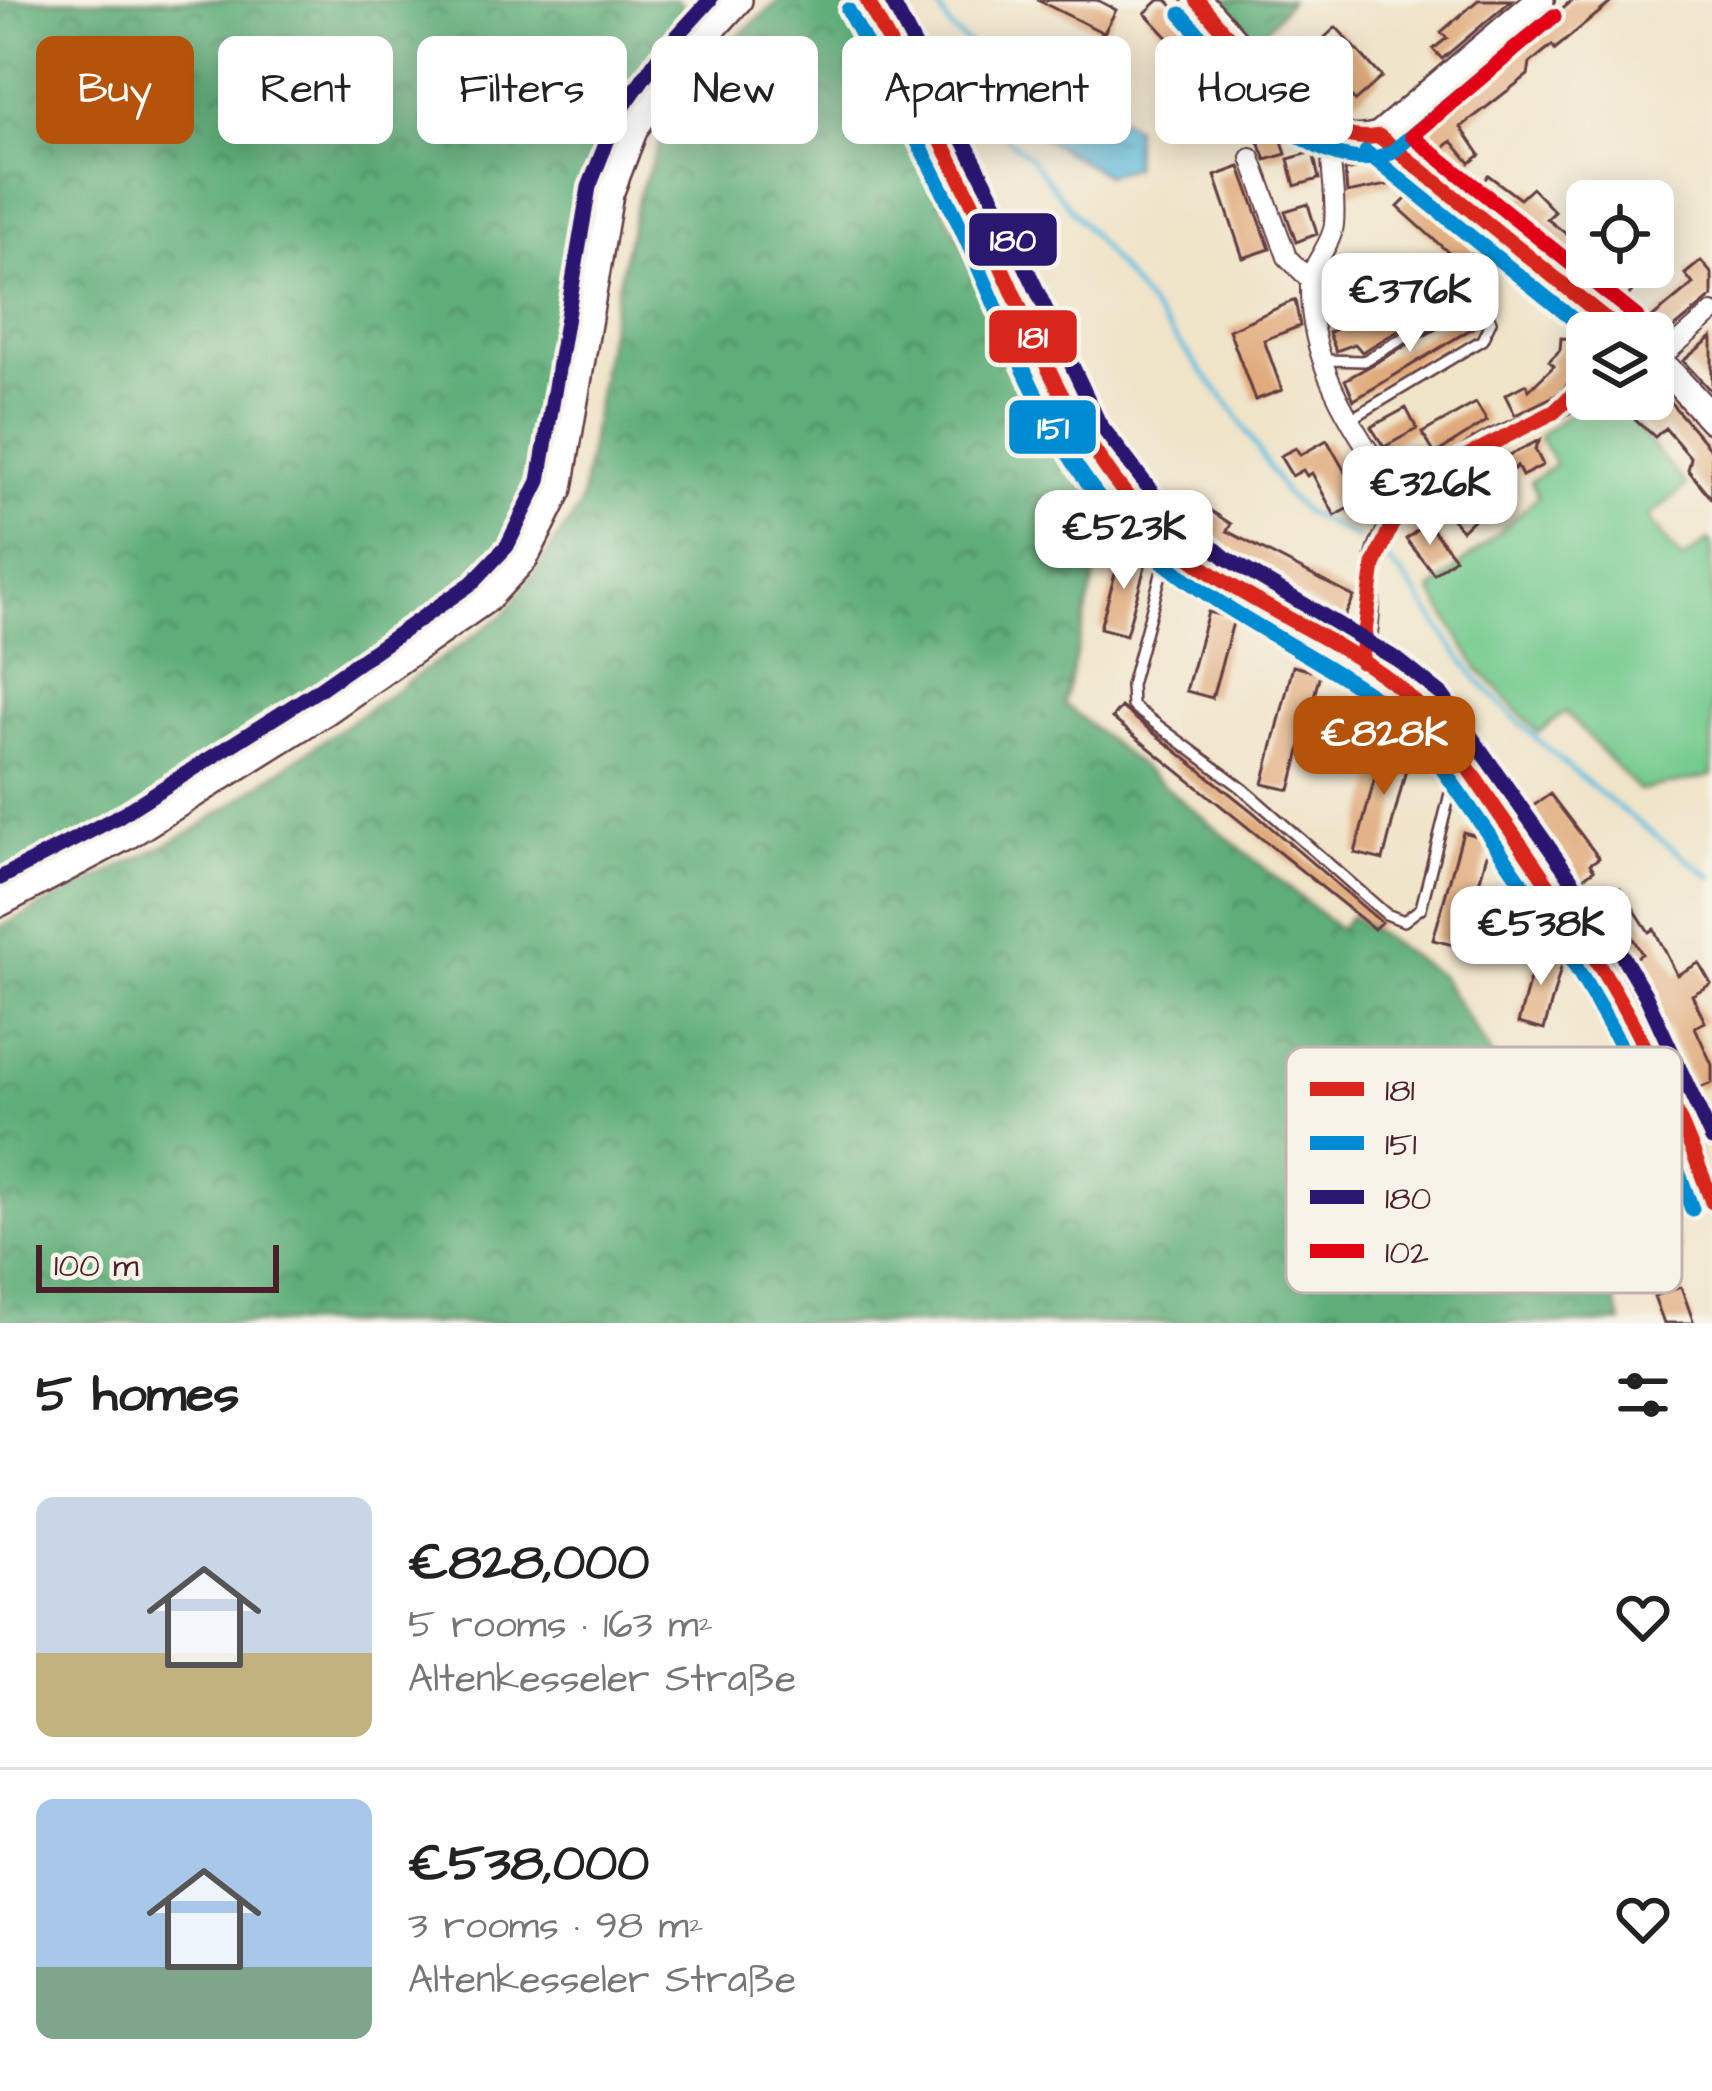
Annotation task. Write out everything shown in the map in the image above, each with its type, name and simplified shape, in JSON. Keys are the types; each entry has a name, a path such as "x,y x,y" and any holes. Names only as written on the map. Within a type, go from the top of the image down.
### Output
{"street":[{"path":"0,902 129,833 327,710 486,599 524,557 559,488 609,194 634,128 676,68 738,0"},
{"path":"867,0 964,188 1081,434 1124,494 1171,540 1249,599 1361,662 1426,709 1461,752 1589,941 1648,1047"},
{"path":"1197,0 1234,36"},
{"path":"1353,141 1379,136 1540,0"},
{"path":"1379,136 1595,312"},
{"path":"1330,144 1334,227 1309,279 1320,359 1350,420 1407,509"},
{"path":"1251,158 1287,257 1309,279"},
{"path":"1674,343 1712,313"},
{"path":"1674,377 1712,419"},
{"path":"1361,662 1371,637 1376,552 1386,531 1481,445 1558,412 1566,404"},
{"path":"1682,1117 1712,1202"}],"lane":[{"path":"1320,359 1364,361 1477,296 1491,321 1482,340 1350,420"},
{"path":"1171,540 1130,685 1132,706 1242,788 1386,914 1404,921 1421,908 1461,752"}],"green space":[{"path":"0,0 678,0 696,21 684,36 651,36 651,81 627,124 627,36 417,36 417,144 618,144 583,259 553,469 531,522 502,567 455,607 293,716 149,805 0,888"},
{"path":"780,0 838,0 844,6 859,36 842,36 842,144 912,144 1029,382 1111,511 1064,704 1339,929 1351,916 1441,976 1486,1047 1286,1047 1286,1293 1612,1293 1622,1323 0,1323 0,927 193,831 504,615 580,507 611,316 638,196 659,144 818,144 818,36 738,36"},
{"path":"1216,0 1290,0 1261,36 1249,36"},
{"path":"1566,416 1566,420 1630,420 1686,486 1648,518 1682,560 1709,540 1712,544 1712,776 1639,791 1565,712 1538,733 1477,667 1431,591 1538,497 1530,482 1555,465 1539,436"}],"water":[{"path":"1131,126 1133,167 1106,175 1053,144 1131,144"}],"building":[{"path":"1037,0 1097,0 1116,10 1104,33"},
{"path":"1159,0 1167,0 1202,36 1166,36 1145,13"},
{"path":"1478,0 1512,0 1442,59 1433,49 1447,38 1441,32"},
{"path":"1572,0 1614,0 1555,49 1552,45 1530,63 1528,75 1461,127 1480,155 1470,163 1452,141 1433,156 1410,138"},
{"path":"1353,45 1382,77 1353,99"},
{"path":"1260,144 1283,144 1286,154 1266,160"},
{"path":"1313,152 1319,179 1295,186 1288,159"},
{"path":"1379,164 1381,172 1394,171 1397,183 1347,193 1345,171"},
{"path":"1240,167 1270,249 1243,258 1215,176"},
{"path":"1488,175 1520,199 1532,188 1555,212 1547,219 1566,234 1566,264 1498,196 1493,204 1476,191"},
{"path":"1416,189 1480,244 1461,264 1398,207"},
{"path":"1308,204 1317,234 1296,242 1285,211"},
{"path":"1701,261 1712,274 1712,297 1674,328 1674,312 1659,312 1693,284 1685,274"},
{"path":"1345,265 1370,310 1418,277 1424,287 1445,274 1458,296 1362,352 1355,344 1336,351 1329,333 1346,323 1324,283 1326,276"},
{"path":"1596,288 1634,288 1620,307"},
{"path":"1295,300 1300,326 1264,340 1282,390 1255,400 1229,330"},
{"path":"1474,308 1479,324 1354,400 1345,380"},
{"path":"1712,337 1712,392 1683,361"},
{"path":"1561,338 1566,338 1566,385 1515,415 1505,395 1526,384 1529,390 1554,366 1549,361 1560,350"},
{"path":"1476,403 1487,421 1435,454 1422,433"},
{"path":"1674,407 1712,451 1712,499 1688,470 1691,458 1665,428 1655,437 1636,420 1674,420"},
{"path":"1406,408 1417,429 1384,447 1371,427"},
{"path":"1327,440 1349,479 1365,470 1379,491 1335,516 1312,473 1307,476 1303,470 1292,476 1280,456 1296,448 1300,455"},
{"path":"1540,440 1535,449 1543,465 1522,476 1517,466 1473,504 1481,512 1462,530 1438,504 1490,456 1494,462"},
{"path":"1208,509 1231,524 1227,531 1354,597 1343,620 1233,562 1236,557 1195,528"},
{"path":"1427,523 1455,558 1434,574 1406,539"},
{"path":"1122,549 1148,556 1126,635 1100,628"},
{"path":"1208,612 1234,619 1212,698 1186,691"},
{"path":"1293,666 1320,673 1290,790 1263,784"},
{"path":"1121,707 1381,922 1374,929 1112,718"},
{"path":"1386,735 1413,742 1383,860 1355,853"},
{"path":"1550,794 1599,858 1590,864 1594,870 1576,883 1523,813"},
{"path":"1463,832 1491,840 1461,947 1433,940"},
{"path":"1620,888 1649,932 1654,929 1677,975 1699,963 1711,984 1692,995 1705,1022 1695,1027 1712,1065 1712,1083 1697,1089 1682,1060 1682,1047 1676,1047 1631,960 1642,954 1624,923 1610,933 1592,907"},
{"path":"1539,946 1565,953 1544,1030 1518,1023"},
{"path":"1682,1290 1694,1323 1664,1323 1654,1296"}],"waterway":[{"path":"933,0 954,32 984,56 993,82 989,123 1030,158 1234,411 1286,495 1305,512 1359,539"},
{"path":"1385,558 1411,586 1467,667 1506,710 1591,786 1712,877"}],"transit line":[{"name":"180","path":"0,878 119,816 315,692 472,583 507,546 539,481 589,187 617,116 659,56 710,0"},
{"name":"181","path":"867,0 966,190 1051,374 1117,484 1145,517 1201,566 1362,661 1392,682 1438,727 1563,908 1645,1047"},
{"name":"180","path":"891,0 994,199 1099,423 1161,504 1226,558 1398,660 1442,695 1607,930 1670,1047"},
{"name":"181","path":"1197,0 1302,112 1353,137 1379,136 1597,312"},
{"name":"151","path":"848,10 948,200 1033,390 1077,468 1103,503 1133,535 1198,588 1411,724 1532,899 1621,1047"},
{"name":"151","path":"1181,14 1274,115 1331,153 1361,159 1391,153 1554,16"},
{"name":"102","path":"1554,16 1412,136 1631,312"},
{"name":"151","path":"1366,152 1566,314"},
{"name":"181","path":"1361,662 1374,565 1392,524 1461,459 1554,412 1566,401"},
{"name":"180","path":"1682,1074 1712,1139"},
{"name":"181","path":"1682,1126 1712,1202"},
{"name":"151","path":"1682,1183 1692,1209"}]}
